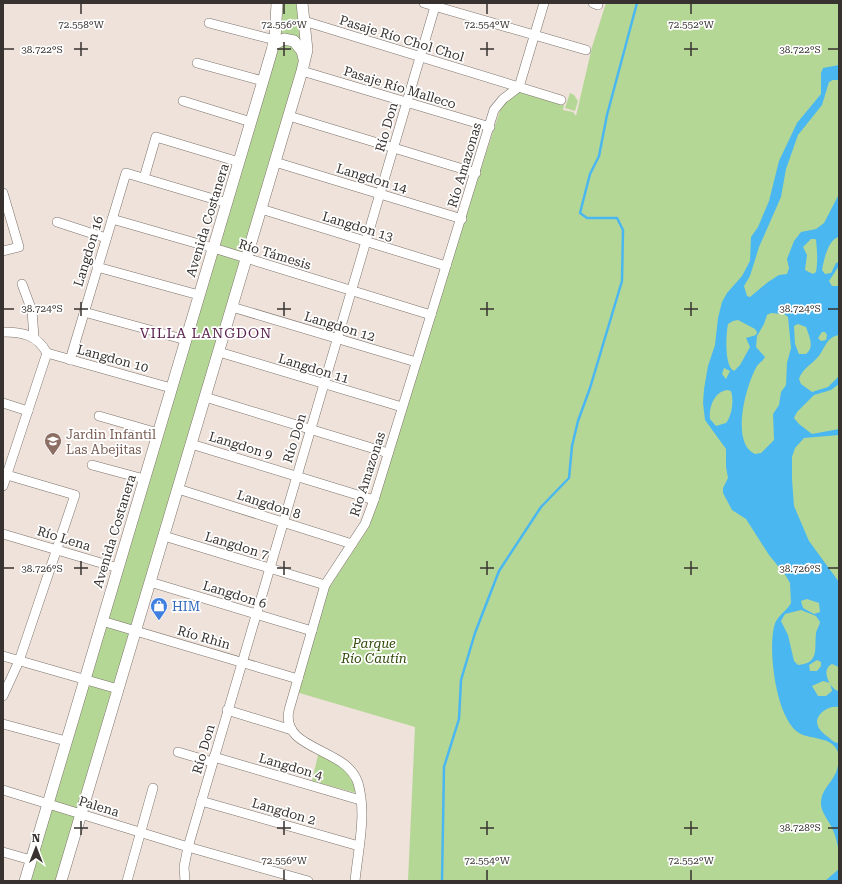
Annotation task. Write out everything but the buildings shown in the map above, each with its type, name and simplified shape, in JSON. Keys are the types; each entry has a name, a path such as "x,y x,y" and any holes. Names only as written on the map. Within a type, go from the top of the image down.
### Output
{"main road":[{"name":"Avenida Costanera","path":"25,881 263,82 274,42 277,3"},
{"path":"61,881 276,162 303,66 307,50 302,3"},
{"path":"274,42 284,39 294,42 302,51 303,66"}],"street":[{"path":"424,3 586,50"},
{"path":"519,87 544,3"},
{"name":"Río Don","path":"186,881 184,867 201,801 435,5"},
{"name":"Pasaje Río Chol Chol","path":"304,21 420,58 561,100"},
{"path":"209,23 274,42"},
{"path":"197,63 263,82"},
{"name":"Pasaje Río Malleco","path":"303,66 407,102 490,127"},
{"name":"Río Amazonas","path":"292,730 288,714 326,585 365,524 374,500 446,266 462,219 494,110 502,100 519,87"},
{"path":"183,101 251,122"},
{"path":"289,116 476,173"},
{"path":"227,203 144,178 156,137 239,162"},
{"name":"Langdon 14","path":"276,162 462,219"},
{"name":"Langdon 16","path":"70,360 126,173 144,178"},
{"path":"3,193 19,247 3,251"},
{"name":"Langdon 13","path":"261,209 446,266"},
{"name":"Río Támesis","path":"112,219 247,258 431,315"},
{"path":"57,222 106,238"},
{"path":"97,267 199,295"},
{"path":"22,284 32,311 34,337"},
{"name":"Langdon 12","path":"232,307 416,362"},
{"path":"84,312 186,340"},
{"path":"3,332 19,332 34,337 42,344 47,353 3,486"},
{"name":"Langdon 11","path":"219,352 324,385 402,407"},
{"name":"Langdon 10","path":"47,353 171,388"},
{"path":"205,397 388,454"},
{"path":"3,402 28,411"},
{"path":"99,416 158,433"},
{"name":"Langdon 9","path":"191,444 374,500"},
{"path":"3,455 12,458"},
{"path":"92,465 144,479"},
{"path":"3,696 19,661 75,495 7,475"},
{"name":"Langdon 8","path":"178,489 352,544"},
{"name":"Río Lena","path":"3,534 118,568"},
{"name":"Langdon 7","path":"164,536 326,585"},
{"name":"Langdon 6","path":"150,582 312,631"},
{"name":"Río Rhin","path":"102,621 298,679"},
{"path":"3,656 118,689"},
{"path":"227,710 292,730 299,739 339,760 349,769 358,783 362,811 355,881"},
{"path":"3,724 66,741"},
{"name":"Langdon 4","path":"178,752 213,759 360,800"},
{"path":"127,881 153,788"},
{"name":"Palena","path":"3,790 141,833 308,881"},
{"name":"Langdon 2","path":"201,801 359,846"},
{"path":"3,852 31,860"}],"green space":[{"path":"279,3 300,3 305,50 59,881 26,881 276,40"},
{"name":"Parque Río Cautín","path":"606,3 839,3 839,881 408,881 415,727 296,692 329,588 369,527 507,89 552,100 564,105 563,110 573,112 576,116 592,47"},
{"path":"570,93 574,95 578,101 575,111 565,108"},
{"path":"319,751 332,758 343,768 351,780 356,793 312,781"}],"water":[{"path":"839,65 839,80 829,82 822,105 798,135 786,169 781,197 759,247 750,276 744,286 747,296 750,297 779,275 787,274 789,268 787,259 794,241 801,232 816,229 824,223 839,194 839,237 829,246 822,270 825,274 831,273 836,263 839,262 839,266 829,281 832,286 839,286 839,335 828,341 818,357 804,370 799,379 801,384 812,392 828,387 839,376 839,384 831,390 814,395 797,412 794,418 812,434 839,429 839,435 804,438 795,448 792,457 792,479 794,506 809,541 839,582 839,667 832,664 828,667 827,675 830,683 823,681 812,686 818,696 826,696 832,691 830,684 833,688 839,691 839,707 828,708 822,712 817,721 819,729 822,732 833,741 839,743 839,852 831,825 821,807 824,791 837,769 838,752 831,743 799,733 791,725 779,700 776,684 773,667 772,638 775,623 791,603 790,583 769,555 746,519 732,510 723,493 723,488 728,478 726,467 726,449 705,420 703,403 708,366 715,345 718,318 722,302 727,293 742,276 750,261 751,237 758,227 769,201 779,161 797,123 821,94 821,73 823,68","holes":["811,239 815,239 817,256 816,272 813,274 805,270 807,255 803,247","771,313 784,314 788,317 791,348 787,363 786,385 781,392 779,405 773,414 774,440 761,453 755,454 747,448 743,438 742,413 753,375 757,366 765,357 756,347 757,336 767,315","738,320 755,329 757,332 756,335 746,338 750,347 740,365 734,371 731,368 727,357 726,342 728,324","798,324 806,327 811,345 809,351 806,354 799,354 795,344 794,326","822,332 825,332 827,335 826,340 821,341 818,338","724,368 730,371 726,379 722,374","722,391 731,391 732,408 728,420 726,423 716,426 710,419 710,410 716,397","807,599 819,603 820,612 814,614 803,608 801,601","801,610 816,616 820,622 816,633 813,658 810,661 805,664 798,665 794,661 788,635 781,621 785,614","817,660 821,662 821,666 817,671 810,671 809,665"]},
{"path":"839,869 839,881 825,881"}],"waterway":[{"path":"442,881 444,767 459,719 461,680 475,633 499,571 541,507 569,478 572,446 578,421 590,388 622,281 623,230 617,218 587,218 580,213 590,174 599,156 607,115 637,3"}],"place":[{"name":"Jardin Infantil Las Abejitas","path":"53,456"},
{"name":"HIM","path":"159,621"}],"district":[{"name":"VILLA LANGDON","path":"206,333"}]}
